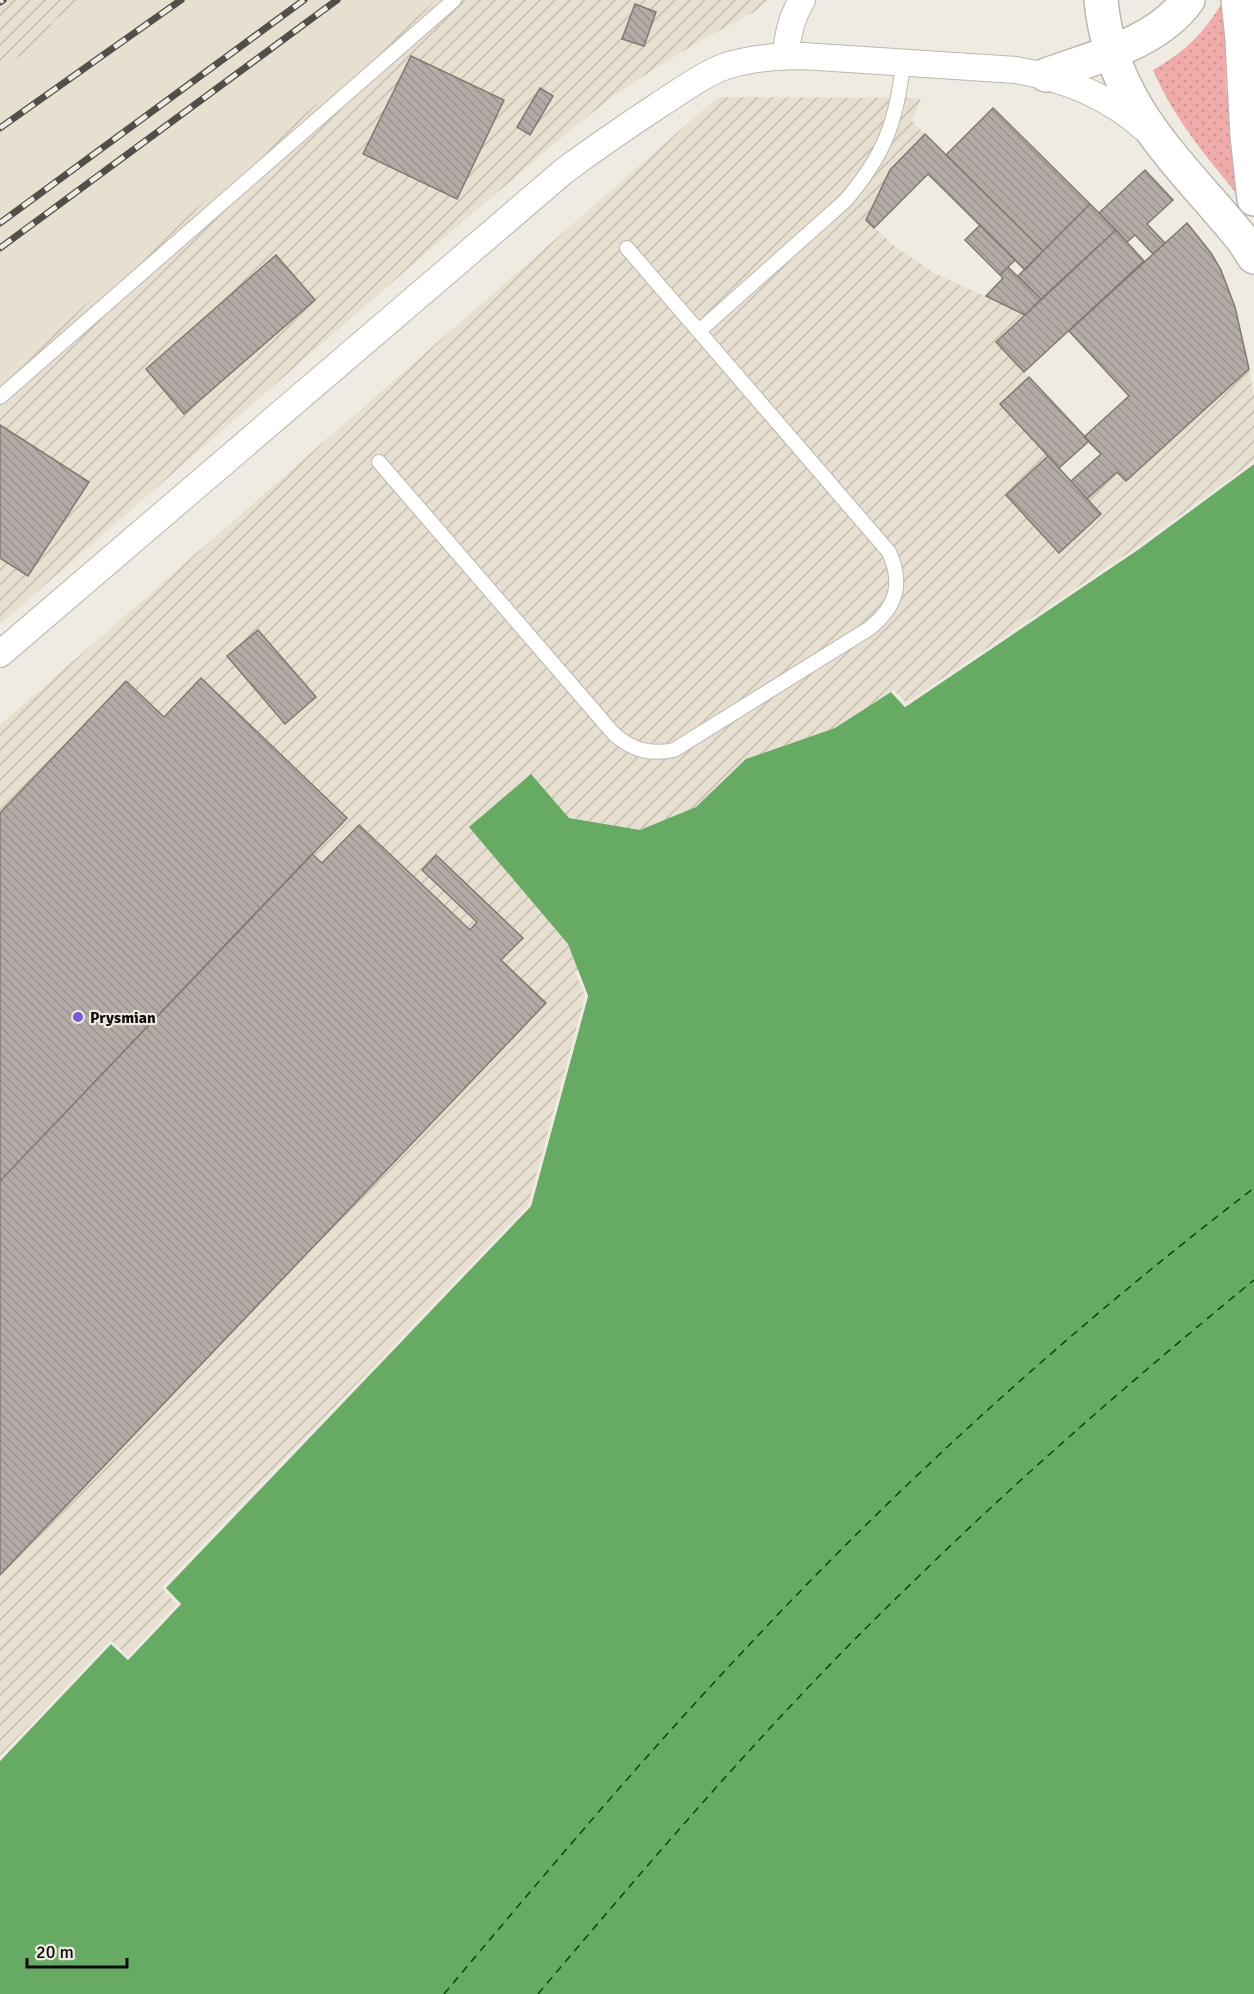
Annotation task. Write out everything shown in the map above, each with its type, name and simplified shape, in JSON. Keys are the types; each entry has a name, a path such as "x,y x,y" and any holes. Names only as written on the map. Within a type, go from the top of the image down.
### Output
{"main road":[{"path":"1101,0 1110,52 1127,93 1138,112 1158,140 1244,240 1254,258"},
{"path":"1046,75 1110,52 1151,33 1169,20 1188,0"},
{"path":"1238,0 1246,124 1254,199"}],"street":[{"path":"786,56 787,37 792,19 802,0"},
{"path":"0,654 564,171 702,77 726,66 751,59 786,56 1016,70 1046,75 1103,98 1132,117 1158,140"}],"lane":[{"path":"0,397 454,0"},
{"path":"699,332 845,201 862,181 877,158 895,116 903,63"},
{"path":"379,462 615,734 624,743 647,752 661,753 674,750 881,619 895,594 897,580 888,552 627,248"}],"shaded area":[{"path":"0,0 81,0 51,23 57,30 0,70"},
{"path":"81,0 436,0 0,379 0,70 56,31 51,23"},
{"path":"436,0 768,0 754,12 657,67 611,98 567,133 0,624 0,379"},
{"path":"1224,0 1226,88 1241,199 1204,153 1171,106 1153,70 1175,56 1193,40"},
{"path":"718,97 921,98 912,121 925,134 890,170 867,220 893,245 932,272 1025,315 996,342 1029,377 1000,404 1087,499 1117,472 1126,481 1249,369 1254,397 1254,464 1139,549 905,707 891,692 835,728 746,759 696,807 640,830 569,818 531,774 470,826 568,944 588,996 531,1206 166,1588 181,1604 128,1660 111,1644 0,1761 0,725"},
{"path":"1254,464 1254,1994 0,1994 0,1761 111,1644 128,1660 181,1604 165,1588 531,1206 588,996 568,944 469,827 531,774 569,818 640,830 696,807 746,759 835,728 891,692 905,707 1139,549"}],"pier":[{"path":"1254,461 1254,464 1139,549 905,707 891,692 894,690 906,703 1137,547"},
{"path":"578,970 588,996 531,1206 166,1588 181,1604 128,1660 111,1644 0,1761 0,1756 109,1642 113,1642 128,1656 177,1604 163,1590 163,1586 528,1205 585,996 575,972"}],"building":[{"path":"635,4 656,12 644,46 622,39"},
{"path":"411,56 504,100 457,199 363,154"},
{"path":"540,88 553,96 530,135 517,127"},
{"path":"993,108 1090,204 1043,251 946,155"},
{"path":"925,134 1043,251 1025,270 928,174 874,228 866,220 890,170"},
{"path":"1145,170 1173,200 1147,224 1165,243 1153,254 1135,235 1127,242 1099,213"},
{"path":"1090,204 1116,230 1041,299 1018,276"},
{"path":"1187,223 1211,253 1221,270 1235,307 1249,369 1126,481 1117,472 1087,499 1071,481 1101,454 1084,437 1129,396 1069,331"},
{"path":"980,225 1015,260 1000,275 965,240"},
{"path":"1116,230 1144,261 1024,372 996,342"},
{"path":"276,255 315,300 184,414 146,369"},
{"path":"1008,267 1041,299 1025,315 986,296 1003,278 1000,275"},
{"path":"1029,377 1089,441 1059,468 1000,404"},
{"path":"0,425 89,482 28,576 0,558"},
{"path":"1048,456 1101,514 1059,553 1006,495"},
{"path":"258,630 316,697 285,724 227,656"},
{"name":"Prysmian","path":"201,678 347,818 0,1181 0,813 126,681 164,717"},
{"path":"359,825 470,930 477,922 422,870 436,855 523,938 501,960 546,1003 0,1575 0,1181 312,854 322,863"}],"ferry route":[{"path":"444,1994 633,1772 751,1643 869,1522 993,1405 1057,1349 1187,1240 1254,1188"},
{"path":"538,1994 721,1782 865,1629 1039,1464 1167,1352 1254,1280"}],"railway":[{"path":"0,128 181,0"},
{"path":"0,223 304,0"},
{"path":"0,248 337,0"}],"place":[{"name":"Prysmian","path":"78,1017"}]}
